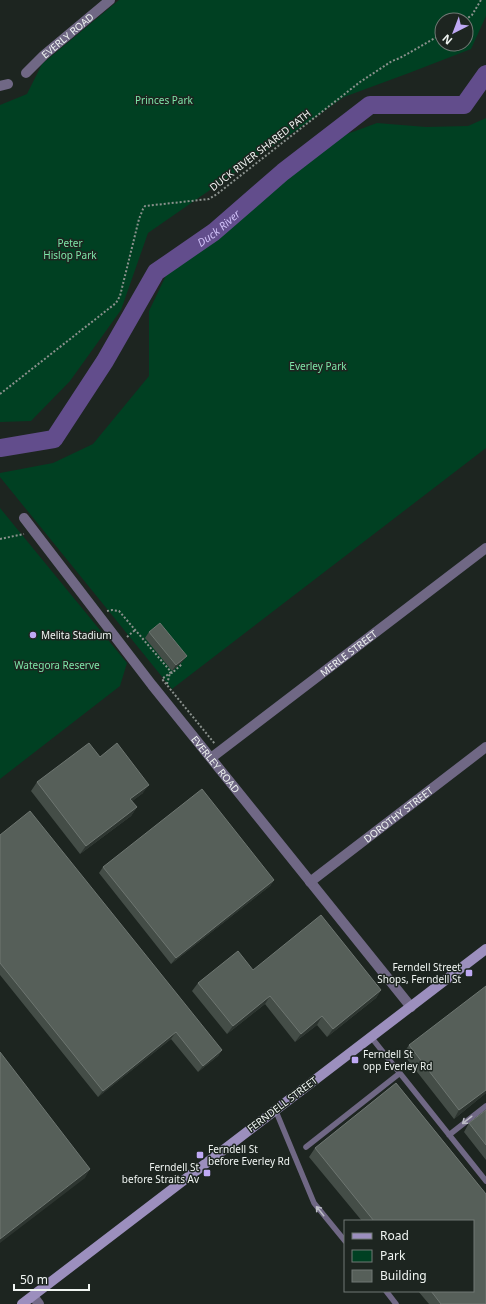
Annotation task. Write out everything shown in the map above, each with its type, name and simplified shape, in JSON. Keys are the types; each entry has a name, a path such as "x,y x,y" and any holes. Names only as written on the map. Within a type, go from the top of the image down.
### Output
{"main road":[{"name":"FERNDELL STREET","path":"22,1304 486,949"}],"street":[{"name":"EVERLY ROAD","path":"26,73 44,55 110,0"},
{"name":"EVERLEY ROAD","path":"24,518 152,685 411,1007"},
{"name":"MERLE STREET","path":"211,758 486,548"},
{"name":"DOROTHY STREET","path":"310,882 486,747"},
{"path":"33,1296 39,1304"}],"lane":[{"path":"371,1037 486,1181"},
{"path":"306,1147 400,1073"},
{"path":"449,1135 486,1106"},
{"path":"275,1110 314,1203 344,1240"},
{"path":"387,1292 396,1304"}],"path":[{"path":"474,12 480,0"},
{"name":"DUCK RIVER SHARED PATH","path":"0,394 116,303 120,296 139,219 145,206 209,198 217,194 360,82 392,61 434,39"},
{"path":"0,539 35,531"},
{"path":"100,616 107,611 119,611 171,672"},
{"path":"182,664 162,679 216,746"},
{"path":"167,685 171,672"}],"green space":[{"name":"Princes Park","path":"119,0 486,0 486,16 474,42 474,12 434,12 434,52 463,52 344,97 148,233 121,310 70,381 31,421 0,422 0,105 27,94 42,64"},
{"name":"Everley Park","path":"486,118 486,448 172,689 0,477 0,473 53,463 93,444 149,376 149,311 179,248 230,223 272,177 279,181 306,149 377,123 426,127 468,126"},
{"name":"Wategora Reserve","path":"0,508 127,663 120,686 0,779"}],"building":[{"path":"160,623 187,656 176,665 149,632"},
{"path":"89,743 100,757 117,743 149,785 130,799 137,807 86,846 37,782"},
{"path":"202,789 274,880 176,958 103,867"},
{"path":"30,811 222,1050 203,1066 176,1032 103,1091 0,963 0,835"},
{"path":"321,915 381,990 333,1029 322,1016 301,1034 270,996 233,1026 198,983 238,951 253,970"},
{"path":"486,986 486,1090 459,1110 409,1045"},
{"path":"0,1052 90,1169 0,1239"},
{"path":"396,1083 486,1194 486,1304 441,1304 432,1292 474,1292 474,1220 373,1220 315,1148"},
{"path":"486,1110 486,1145 469,1123"}],"waterway":[{"name":"Duck River","path":"0,448 54,439 105,361 156,272 214,232 283,172 370,105 464,105 486,74"}],"place":[{"name":"Melita Stadium","path":"33,635"},
{"name":"Ferndell Street Shops, Ferndell St","path":"469,973"},
{"name":"Ferndell St opp Everley Rd","path":"355,1060"},
{"name":"Ferndell St before Everley Rd","path":"200,1155"},
{"name":"Ferndell St before Straits Av","path":"207,1173"}],"park label":[{"name":"Peter Hislop Park","path":"70,248"}]}
